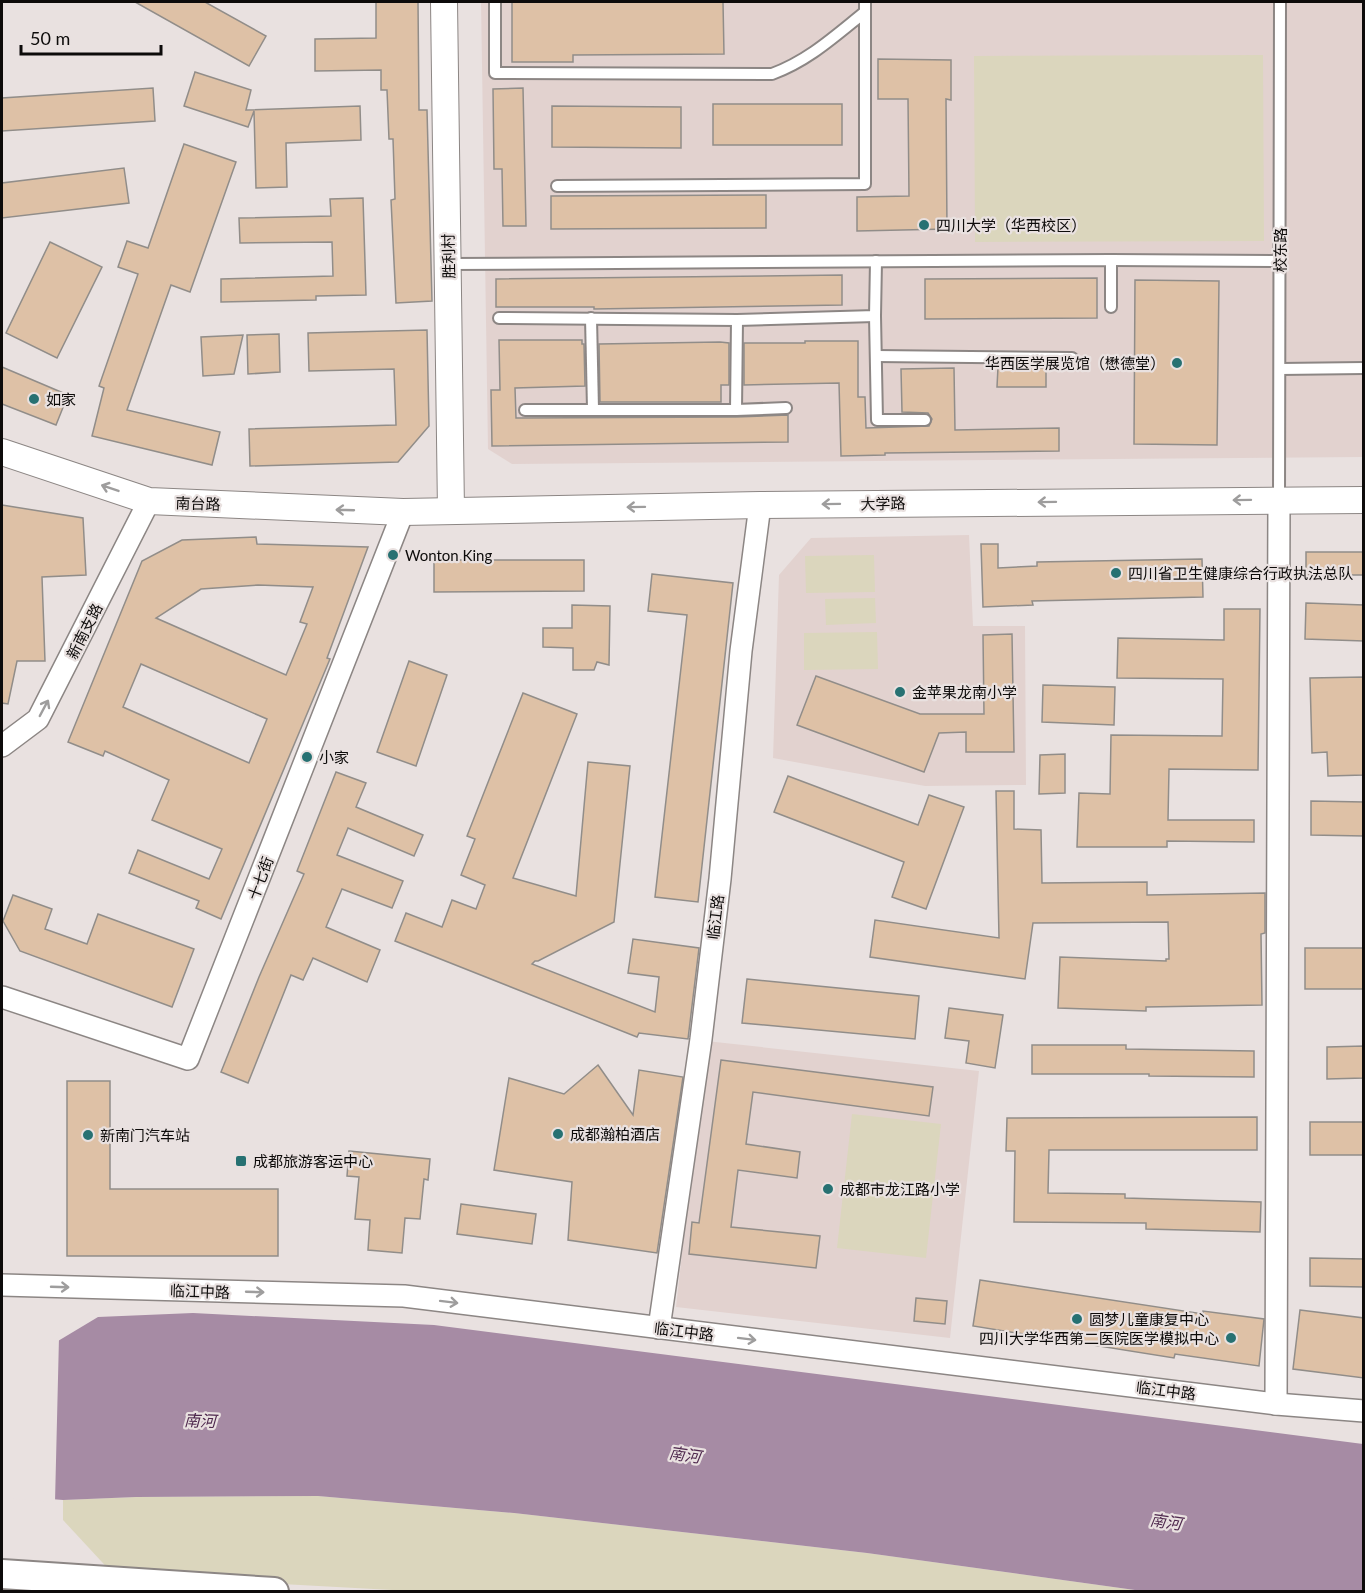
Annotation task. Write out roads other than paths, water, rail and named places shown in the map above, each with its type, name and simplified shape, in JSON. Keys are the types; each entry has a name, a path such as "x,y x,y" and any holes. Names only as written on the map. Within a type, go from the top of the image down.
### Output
{"main road":[{"path":"2,1574 274,1592"},
{"path":"27,1592 35,1583 56,1579"}],"street":[{"name":"胜利村","path":"444,2 451,511"},
{"name":"南台路","path":"2,452 149,501 403,512"},
{"path":"1276,1404 1279,499"},
{"name":"大学路","path":"403,512 760,505 1364,500"},
{"name":"新南支路","path":"2,746 38,719 149,501"},
{"name":"临江路","path":"659,1329 702,1028 720,879 741,651 760,505"},
{"name":"十七街","path":"2,997 188,1059 403,512"},
{"name":"临江中路","path":"2,1286 404,1296 1276,1404 1364,1411"}],"lane":[{"path":"495,2 495,73 772,74 809,57 865,7"},
{"name":"校东路","path":"1279,499 1280,2"},
{"path":"557,186 865,184 865,7"},
{"path":"1111,260 1111,307"},
{"path":"876,261 877,420 925,420"},
{"path":"448,264 1280,261"},
{"path":"499,318 737,320 876,316"},
{"path":"591,318 593,409"},
{"path":"736,410 737,320"},
{"path":"876,357 1071,358"},
{"path":"1280,369 1364,368"},
{"path":"525,410 786,408"}],"water":[{"name":"南河","path":"193,1313 434,1325 1363,1444 1363,1591 1142,1591 867,1553 514,1513 318,1496 136,1497 63,1500 2,1495 2,1350 43,1350 98,1317"}],"place":[{"name":"四川大学（华西校区）","path":"924,225"},
{"name":"华西医学展览馆（懋德堂）","path":"1177,363"},
{"name":"如家","path":"34,399"},
{"name":"Wonton King","path":"393,555"},
{"name":"四川省卫生健康综合行政执法总队","path":"1116,573"},
{"name":"金苹果龙南小学","path":"900,692"},
{"name":"小家","path":"307,757"},
{"name":"成都瀚柏酒店","path":"558,1134"},
{"name":"新南门汽车站","path":"88,1135"},
{"name":"成都旅游客运中心","path":"241,1161"},
{"name":"成都市龙江路小学","path":"828,1189"},
{"name":"圆梦儿童康复中心","path":"1077,1319"},
{"name":"四川大学华西第二医院医学模拟中心","path":"1231,1338"}]}
